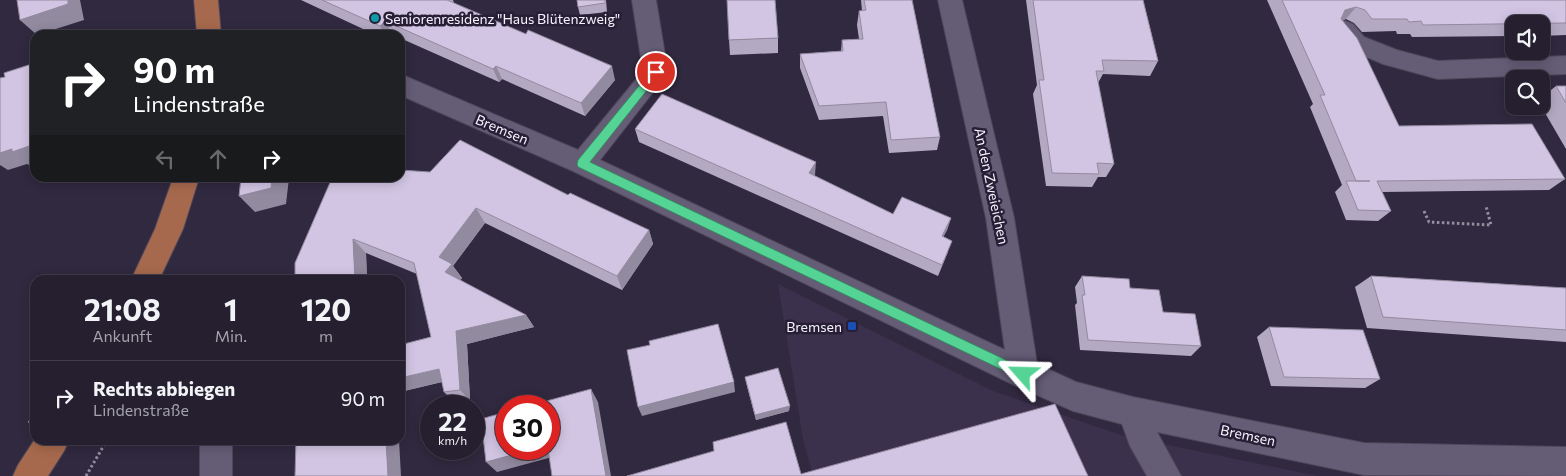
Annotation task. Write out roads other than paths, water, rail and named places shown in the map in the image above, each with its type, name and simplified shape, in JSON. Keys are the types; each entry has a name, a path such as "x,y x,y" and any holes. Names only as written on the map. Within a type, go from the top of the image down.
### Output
{"main road":[{"path":"206,0 209,30"},
{"path":"147,275 169,229 185,182"},
{"path":"29,476 51,445"}],"street":[{"path":"582,164 656,72 644,0"},
{"name":"An den Zweieichen","path":"950,0 1000,218 1023,374"},
{"path":"1345,30 1356,43 1392,58 1438,70 1566,65"},
{"name":"Bremsen","path":"405,86 582,164 1073,396 1133,412 1364,460 1566,464"},
{"path":"1133,412 1140,435 1164,476"},
{"path":"216,445 216,476"}],"place":[{"name":"Seniorenresidenz \"Haus Blütenzweig\"","path":"375,18"},
{"name":"Bremsen","path":"852,326"}]}
